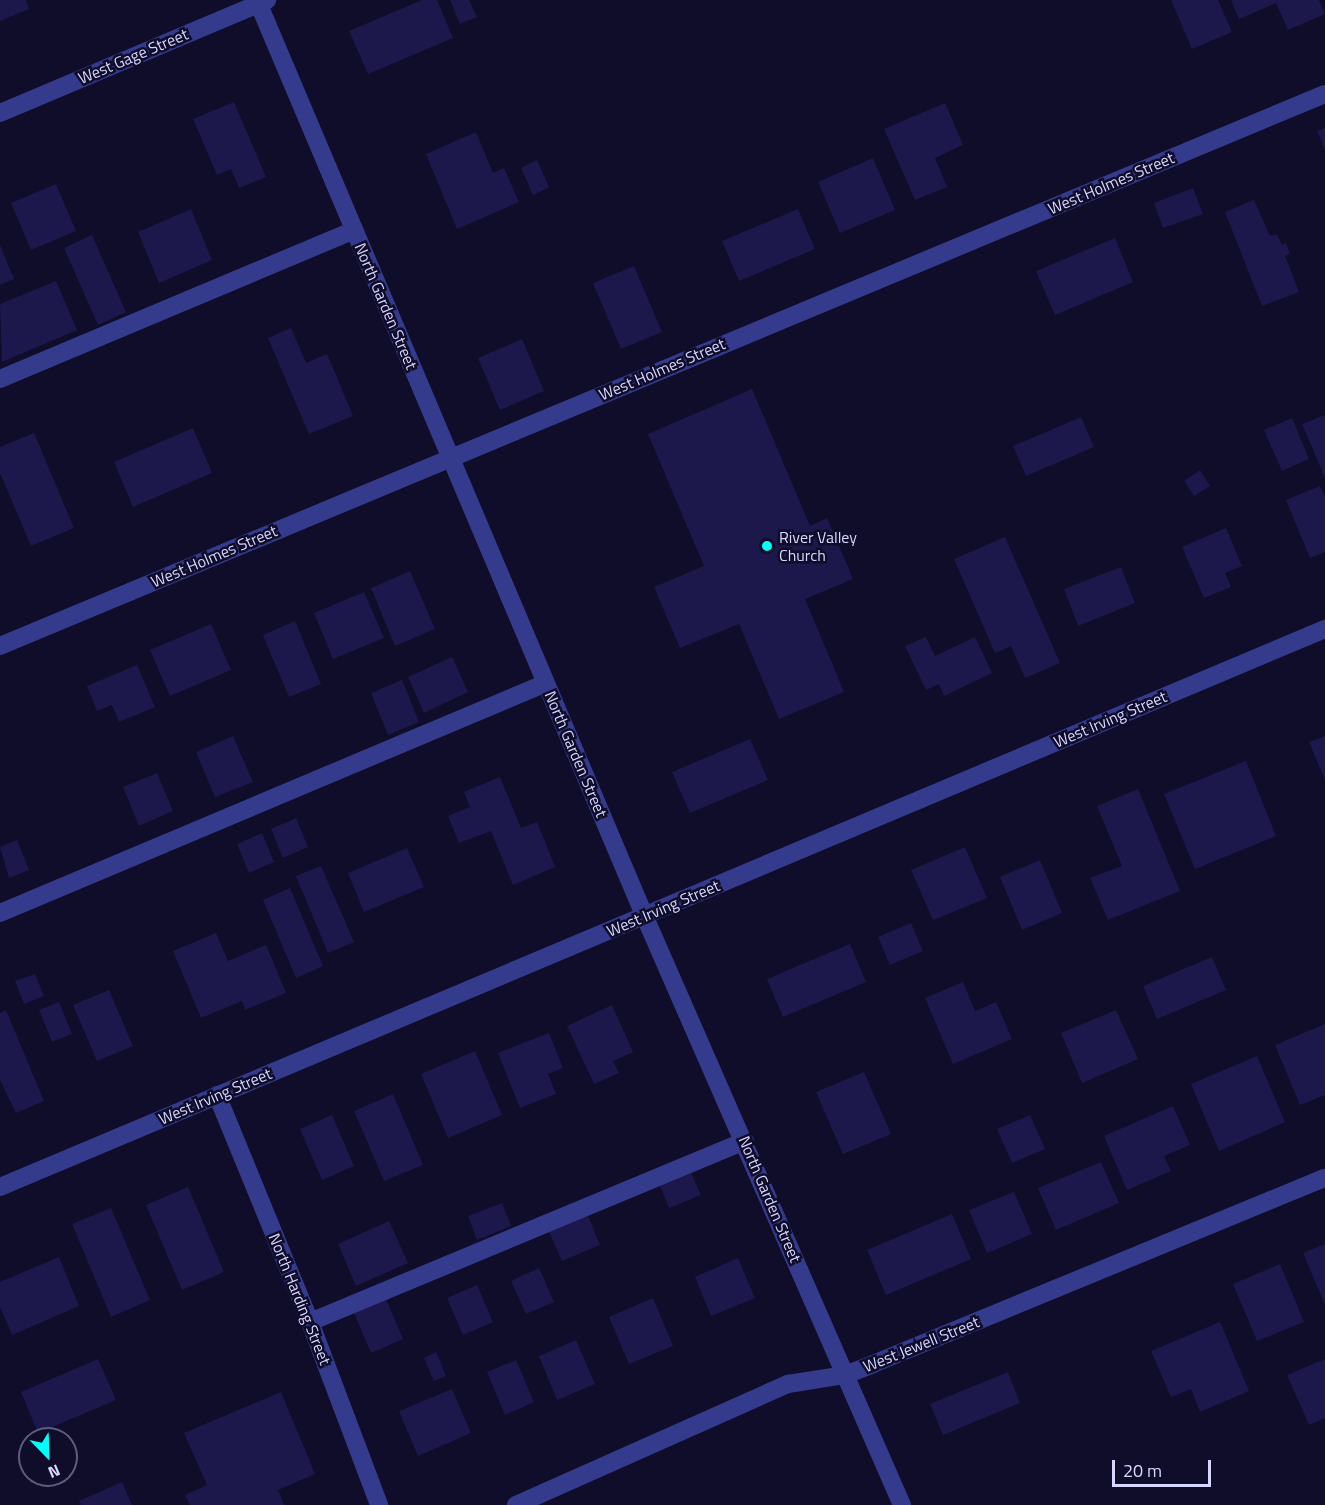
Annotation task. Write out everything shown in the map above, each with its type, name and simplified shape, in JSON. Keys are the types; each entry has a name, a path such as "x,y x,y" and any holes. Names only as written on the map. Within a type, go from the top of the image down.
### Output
{"street":[{"name":"West Gage Street","path":"0,113 260,1"},
{"name":"North Garden Street","path":"260,1 354,230 644,915 745,1141 902,1505"},
{"name":"West Holmes Street","path":"0,646 1325,94"},
{"path":"0,379 354,230"},
{"name":"West Irving Street","path":"0,1187 1325,629"},
{"path":"0,913 546,683"},
{"name":"North Harding Street","path":"216,1095 310,1322 379,1505"},
{"path":"310,1322 745,1141"},
{"name":"West Jewell Street","path":"516,1505 788,1384 845,1374 1325,1178"}],"building":[{"path":"0,0 26,0 29,9 0,21"},
{"path":"422,0 437,0 453,38 368,74 349,31"},
{"path":"450,0 469,0 477,17 460,24"},
{"path":"1171,0 1218,0 1232,32 1192,49"},
{"path":"1231,0 1319,0 1325,14 1288,30 1276,3 1239,19"},
{"path":"234,102 266,177 239,188 231,169 217,175 193,119"},
{"path":"945,103 963,145 935,158 947,187 915,200 884,129"},
{"path":"1325,128 1325,150 1317,131"},
{"path":"476,132 493,173 504,168 519,202 457,229 426,154"},
{"path":"873,158 895,210 840,233 818,182"},
{"path":"537,160 549,187 533,195 521,168"},
{"path":"56,184 76,231 31,250 11,203"},
{"path":"1193,188 1203,214 1163,228 1154,203"},
{"path":"1254,200 1270,236 1277,234 1282,245 1286,243 1290,254 1285,256 1299,292 1262,306 1225,212"},
{"path":"191,209 212,260 159,283 138,232"},
{"path":"798,209 815,249 739,281 722,241"},
{"path":"92,235 126,312 98,325 64,248"},
{"path":"1115,238 1133,282 1055,315 1036,271"},
{"path":"0,245 14,279 0,285"},
{"path":"634,266 662,332 621,349 593,283"},
{"path":"56,281 77,330 2,362 0,304"},
{"path":"291,328 306,363 327,354 353,416 309,434 268,338"},
{"path":"522,339 544,391 500,410 478,358"},
{"name":"River Valley Church","path":"752,389 810,526 827,518 853,579 805,599 844,692 779,719 739,624 680,648 654,587 704,566 648,434"},
{"path":"1325,415 1325,478 1302,424"},
{"path":"1081,417 1094,447 1026,476 1013,446"},
{"path":"1292,418 1309,459 1282,471 1264,430"},
{"path":"193,428 212,473 133,507 114,462"},
{"path":"34,433 74,528 31,546 0,473 0,447"},
{"path":"1200,470 1210,486 1194,496 1184,481"},
{"path":"1320,486 1325,497 1325,552 1310,558 1286,500"},
{"path":"1226,528 1242,566 1225,573 1231,587 1204,598 1182,547"},
{"path":"1005,537 1060,663 1025,678 1011,646 995,653 954,559"},
{"path":"1121,567 1135,603 1078,626 1064,589"},
{"path":"410,571 435,629 395,646 371,588"},
{"path":"364,592 384,638 333,659 314,613"},
{"path":"295,621 321,684 289,697 263,635"},
{"path":"211,624 231,670 170,696 150,650"},
{"path":"926,637 935,656 975,637 992,673 944,696 939,684 926,690 905,646"},
{"path":"452,657 468,692 424,713 408,677"},
{"path":"137,665 155,707 119,722 112,705 97,711 87,686"},
{"path":"402,680 419,722 388,735 371,693"},
{"path":"233,736 253,782 215,797 196,752"},
{"path":"1325,736 1325,780 1309,742"},
{"path":"750,739 768,780 690,813 672,772"},
{"path":"1246,761 1276,836 1195,869 1164,794"},
{"path":"157,773 173,811 139,826 123,787"},
{"path":"500,777 521,828 537,822 555,867 513,885 491,831 459,843 448,816 470,807 464,792"},
{"path":"1138,789 1180,891 1108,920 1090,878 1122,866 1097,806"},
{"path":"296,818 308,847 283,858 271,829"},
{"path":"262,833 274,862 249,873 237,844"},
{"path":"17,840 29,870 9,878 0,847"},
{"path":"965,847 987,898 933,920 911,870"},
{"path":"407,848 424,887 364,912 348,873"},
{"path":"1040,860 1062,913 1022,930 1000,877"},
{"path":"321,866 354,942 328,953 296,876"},
{"path":"290,888 323,966 296,978 263,900"},
{"path":"911,923 923,951 890,965 878,937"},
{"path":"216,933 228,961 266,945 286,993 245,1010 242,1001 201,1018 173,951"},
{"path":"850,944 866,982 783,1017 767,979"},
{"path":"1212,957 1226,990 1157,1019 1143,986"},
{"path":"35,974 44,996 24,1004 15,981"},
{"path":"963,982 975,1011 996,1002 1012,1039 953,1064 925,998"},
{"path":"109,990 133,1046 97,1061 73,1005"},
{"path":"59,1002 72,1034 52,1042 39,1010"},
{"path":"612,1005 633,1052 613,1061 619,1073 594,1084 567,1026"},
{"path":"6,1010 44,1101 16,1113 0,1080 0,1013"},
{"path":"1116,1010 1138,1059 1082,1083 1061,1033"},
{"path":"1325,1024 1325,1095 1300,1105 1275,1045"},
{"path":"549,1033 563,1068 548,1074 556,1094 520,1108 498,1053"},
{"path":"475,1051 502,1115 448,1138 421,1074"},
{"path":"1257,1056 1285,1122 1219,1151 1191,1084"},
{"path":"864,1072 891,1134 843,1154 816,1092"},
{"path":"393,1094 423,1165 384,1181 354,1111"},
{"path":"1173,1106 1190,1145 1164,1156 1171,1171 1127,1190 1104,1136"},
{"path":"332,1115 354,1166 322,1180 300,1129"},
{"path":"1030,1115 1045,1149 1012,1163 997,1129"},
{"path":"1101,1162 1119,1203 1056,1230 1038,1188"},
{"path":"691,1173 701,1195 669,1208 660,1186"},
{"path":"188,1187 224,1272 182,1290 146,1205"},
{"path":"1014,1192 1032,1234 987,1253 969,1210"},
{"path":"502,1203 511,1226 477,1240 468,1216"},
{"path":"111,1208 150,1300 111,1317 72,1224"},
{"path":"952,1214 971,1259 886,1295 867,1250"},
{"path":"588,1216 600,1245 562,1261 549,1232"},
{"path":"389,1221 408,1263 356,1286 338,1244"},
{"path":"1325,1244 1325,1305 1303,1253"},
{"path":"59,1257 79,1306 12,1335 0,1307 0,1282"},
{"path":"738,1258 755,1298 711,1316 695,1277"},
{"path":"1280,1264 1304,1322 1257,1341 1233,1284"},
{"path":"539,1268 554,1302 526,1314 511,1281"},
{"path":"477,1285 493,1322 463,1335 447,1298"},
{"path":"653,1298 673,1346 629,1364 609,1317"},
{"path":"386,1299 403,1339 371,1353 354,1313"},
{"path":"1220,1322 1249,1391 1200,1412 1191,1389 1171,1397 1151,1351"},
{"path":"576,1340 595,1384 557,1400 539,1356"},
{"path":"436,1352 446,1376 434,1381 424,1358"},
{"path":"98,1359 116,1400 52,1427 36,1427 21,1392"},
{"path":"1325,1359 1325,1418 1309,1425 1287,1375"},
{"path":"516,1360 534,1402 505,1415 487,1372"},
{"path":"1008,1372 1020,1403 943,1435 930,1404"},
{"path":"452,1389 471,1433 418,1456 399,1411"},
{"path":"281,1392 315,1474 278,1490 284,1505 190,1505 185,1495 207,1485 184,1433"},
{"path":"122,1482 132,1505 81,1505 79,1501"}],"place":[{"name":"River Valley Church","path":"767,546"}]}
